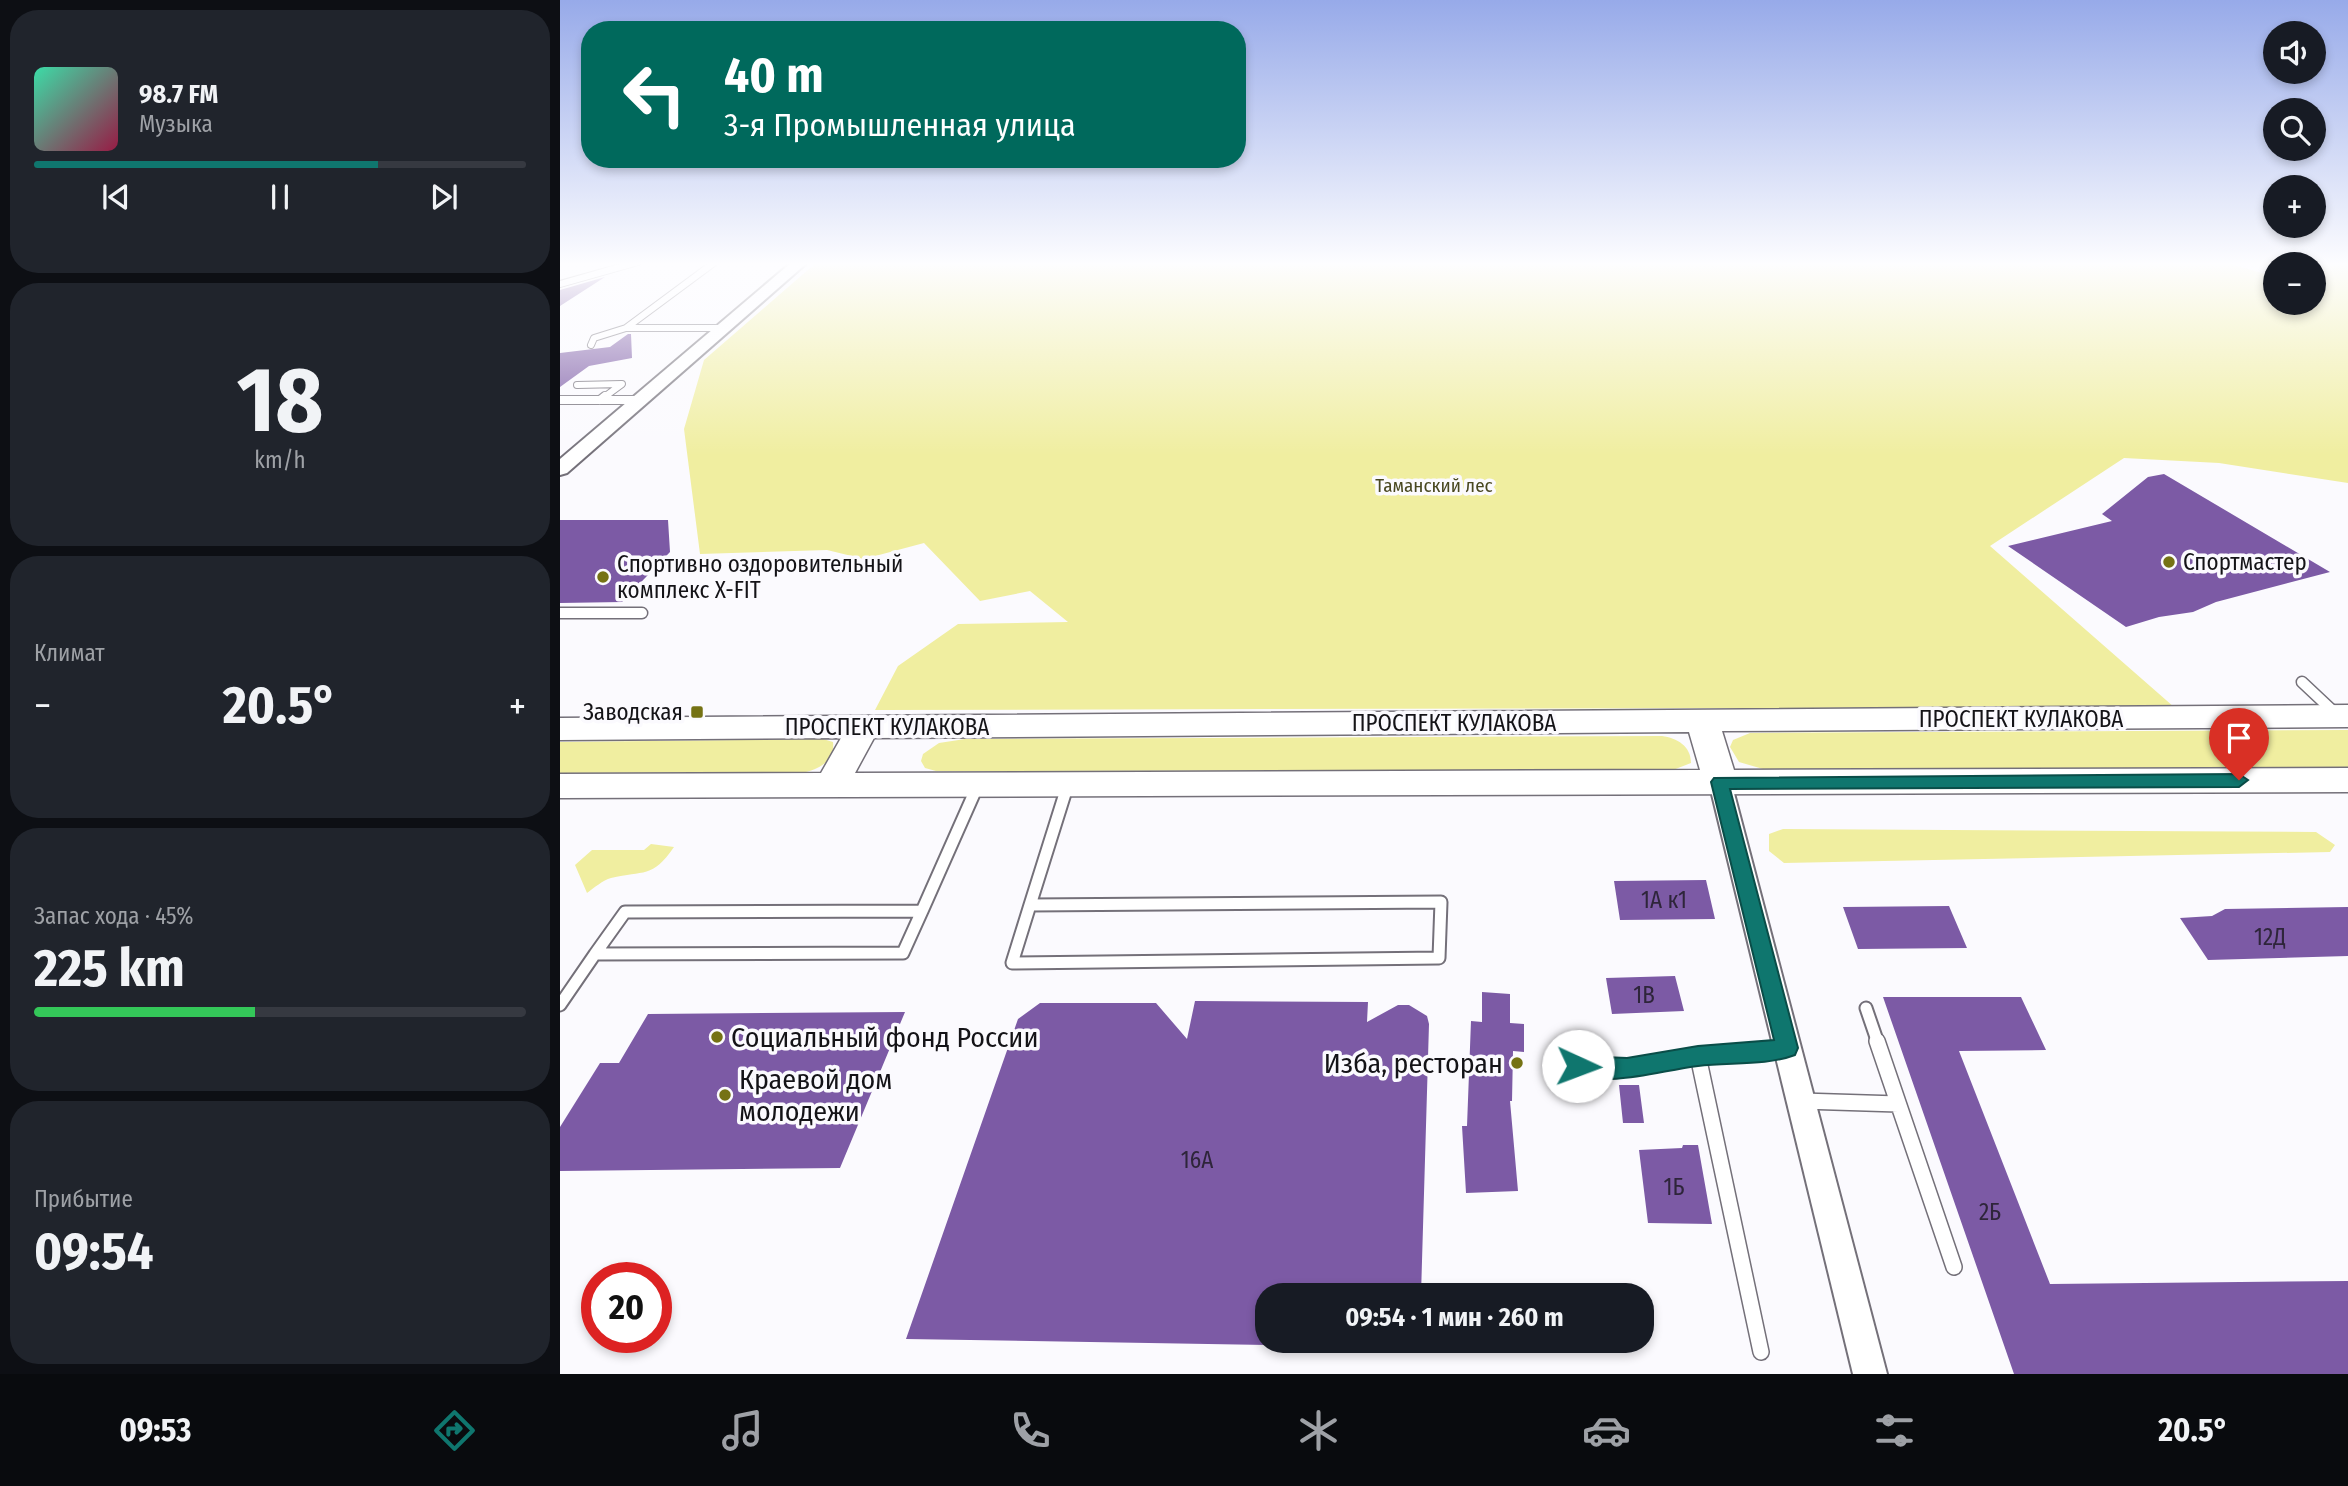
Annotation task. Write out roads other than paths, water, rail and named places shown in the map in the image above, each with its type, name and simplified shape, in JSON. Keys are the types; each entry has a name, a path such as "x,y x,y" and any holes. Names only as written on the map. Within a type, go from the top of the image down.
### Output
{"main road":[{"name":"ПРОСПЕКТ КУЛАКОВА","path":"560,729 2343,716"},
{"path":"1703,721 1720,782"},
{"path":"831,785 864,727"},
{"path":"560,786 2348,780"}],"street":[{"path":"560,469 725,328"},
{"path":"1720,782 1870,1374"}],"lane":[{"path":"591,345 594,338 626,328 725,328"},
{"path":"577,385 622,384 600,400"},
{"path":"560,400 641,400"},
{"path":"560,613 642,613"},
{"path":"2302,682 2343,716"},
{"path":"595,954 903,953 979,783"},
{"path":"1030,905 1441,902 1439,958 1012,963 1030,905 1068,783"},
{"path":"560,1005 625,912 922,911"},
{"path":"1866,1008 1954,1267"},
{"path":"1578,1066 1627,1068 1698,1056 1787,1048"},
{"path":"1698,1056 1760,1352"},
{"path":"1802,1101 1899,1104"}],"place":[{"name":"Спортмастер","path":"2169,562"},
{"name":"Cпортивно оздоровительный комплекс X-FIT","path":"603,577"},
{"name":"Заводская","path":"697,712"},
{"name":"Социальный фонд России","path":"717,1037"},
{"name":"Изба, ресторан","path":"1517,1063"},
{"name":"Краевой дом молодежи","path":"725,1095"}],"park label":[{"name":"Таманский лес","path":"1434,485"}]}
